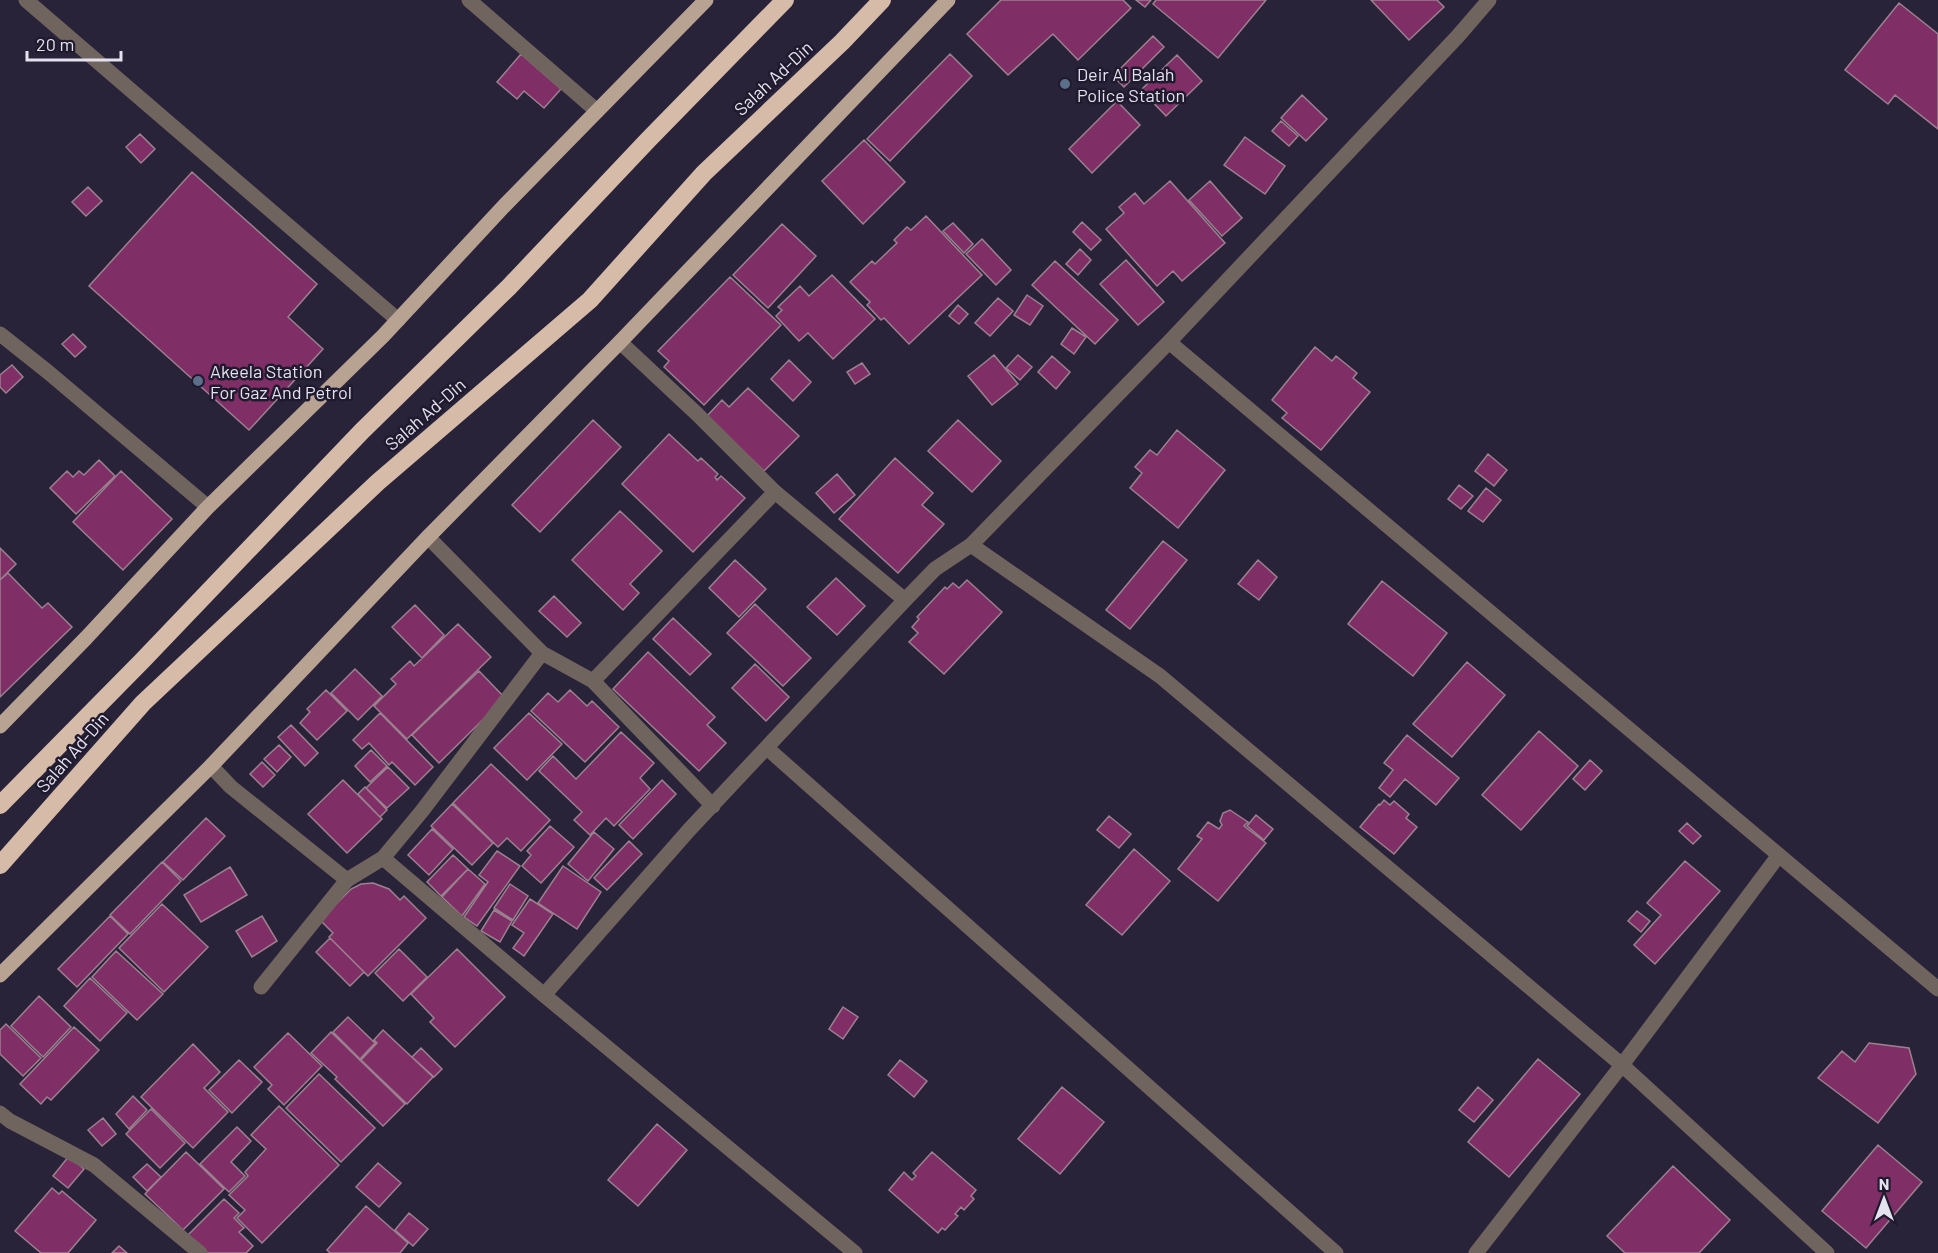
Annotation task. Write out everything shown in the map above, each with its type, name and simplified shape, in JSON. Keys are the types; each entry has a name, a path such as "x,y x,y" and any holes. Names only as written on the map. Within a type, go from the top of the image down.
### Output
{"highway":[{"name":"Salah Ad-Din","path":"0,805 142,661 362,431 509,287 785,0"},
{"name":"Salah Ad-Din","path":"0,865 143,703 378,482 590,300 704,173 842,42 882,0"}],"main road":[{"path":"0,726 208,507 398,320 504,206 706,0"},
{"path":"0,975 211,766 428,537 620,342 948,0"}],"street":[{"path":"26,0 398,320"},
{"path":"469,0 597,111"},
{"path":"544,995 689,830 905,600 935,569 970,545 1168,342 1458,36 1489,0"},
{"path":"0,334 208,507"},
{"path":"620,342 697,414 775,492 905,600"},
{"path":"1168,342 1938,989"},
{"path":"592,681 775,492"},
{"path":"428,537 542,653 592,681 713,806"},
{"path":"970,545 1160,676 1622,1065 1827,1253"},
{"path":"261,987 347,880 383,858 422,811 542,653"},
{"path":"767,748 1336,1253"},
{"path":"211,766 231,787 347,880"},
{"path":"1476,1253 1622,1065 1779,855"},
{"path":"383,858 855,1253"},
{"path":"0,1113 10,1121 94,1165 200,1253"}],"building":[{"path":"1001,0 1123,0 1131,8 1078,60 1053,34 1008,75 967,34"},
{"path":"1136,0 1151,0 1145,7"},
{"path":"1156,0 1266,0 1218,58 1153,4"},
{"path":"1371,0 1437,0 1444,7 1409,40"},
{"path":"1899,3 1938,34 1938,129 1895,95 1888,104 1845,70"},
{"path":"1153,36 1164,47 1124,87 1113,76"},
{"path":"521,54 561,89 544,108 524,91 517,99 497,82"},
{"path":"950,54 972,76 890,161 867,139"},
{"path":"1177,55 1202,81 1166,116 1141,90"},
{"path":"1302,95 1327,119 1306,141 1281,118"},
{"path":"1117,101 1140,125 1092,173 1069,149"},
{"path":"1281,121 1298,136 1289,146 1272,131"},
{"path":"140,134 155,149 141,163 126,147"},
{"path":"1245,137 1285,166 1265,194 1224,165"},
{"path":"864,140 905,182 863,224 822,181"},
{"path":"192,172 317,284 288,317 323,349 249,430 89,286"},
{"path":"1170,181 1225,243 1182,281 1173,271 1157,286 1106,229 1124,213 1119,207 1135,193 1144,204"},
{"path":"1210,181 1242,218 1222,236 1189,200"},
{"path":"88,187 102,201 86,216 72,202"},
{"path":"926,216 982,275 909,344 884,318 881,320 867,305 870,302 850,282 872,261 875,264 897,243 894,240 907,227 911,230"},
{"path":"1082,222 1101,240 1091,250 1073,232"},
{"path":"953,223 973,244 964,253 943,231"},
{"path":"782,224 816,256 768,308 733,275"},
{"path":"982,239 1011,270 996,285 966,254"},
{"path":"1080,249 1091,260 1078,275 1066,264"},
{"path":"1126,260 1164,302 1138,325 1100,284"},
{"path":"1055,261 1118,320 1095,344 1032,285"},
{"path":"832,275 875,319 833,359 808,333 799,341 776,316 782,310 778,307 800,286 809,296"},
{"path":"730,277 781,325 704,405 664,367 669,361 658,351"},
{"path":"1027,295 1043,306 1030,325 1014,315"},
{"path":"998,298 1013,311 990,336 975,323"},
{"path":"958,305 968,314 959,324 949,316"},
{"path":"1072,328 1086,337 1074,354 1061,344"},
{"path":"73,334 86,347 75,357 62,344"},
{"path":"1315,347 1332,361 1336,356 1357,373 1353,378 1370,392 1321,450 1282,418 1287,413 1272,400"},
{"path":"994,355 1018,384 992,405 968,376"},
{"path":"1018,355 1032,367 1020,380 1006,368"},
{"path":"1052,356 1070,372 1056,389 1038,372"},
{"path":"789,360 811,382 793,401 771,379"},
{"path":"862,363 870,374 855,384 847,372"},
{"path":"12,365 23,377 6,393 0,387 0,375"},
{"path":"748,388 799,436 764,471 707,416 722,400 729,407"},
{"path":"593,420 621,447 540,532 512,505"},
{"path":"958,420 1001,461 972,492 928,451"},
{"path":"1177,430 1225,470 1178,528 1130,488 1142,473 1135,467 1150,450 1157,455"},
{"path":"669,434 698,461 701,458 718,474 715,477 717,480 721,476 745,498 693,552 622,484"},
{"path":"1488,454 1507,470 1494,486 1475,471"},
{"path":"895,458 933,493 922,505 944,524 898,573 839,519"},
{"path":"99,460 115,476 76,514 50,488 67,471 73,477 79,471 84,475"},
{"path":"121,471 172,519 123,570 73,522"},
{"path":"837,474 855,495 834,513 816,493"},
{"path":"1459,485 1473,496 1461,509 1448,499"},
{"path":"1486,488 1501,500 1483,522 1468,511"},
{"path":"620,511 662,551 630,584 639,593 623,610 572,560"},
{"path":"1163,541 1187,560 1130,629 1106,610"},
{"path":"0,548 16,564 0,580"},
{"path":"735,560 766,589 739,617 709,588"},
{"path":"1258,560 1277,577 1259,600 1238,584"},
{"path":"8,573 42,608 48,603 72,627 0,697 0,580"},
{"path":"836,578 865,606 837,635 807,607"},
{"path":"967,580 1002,612 944,674 909,642 918,633 912,627 919,619 917,617 945,587 947,589 953,583 959,588"},
{"path":"1382,581 1447,633 1413,676 1348,624"},
{"path":"554,596 581,623 567,637 539,611"},
{"path":"755,604 811,658 783,686 727,633"},
{"path":"415,605 444,635 422,658 392,627"},
{"path":"673,618 711,654 690,675 653,639"},
{"path":"458,624 491,657 407,739 374,706 396,684 391,679 410,661 414,666"},
{"path":"648,652 715,717 707,725 726,743 699,771 613,689"},
{"path":"1467,662 1505,695 1452,757 1413,724"},
{"path":"755,664 789,697 766,721 732,688"},
{"path":"355,669 382,696 358,720 331,693"},
{"path":"479,671 505,698 439,763 412,735"},
{"path":"326,690 347,711 317,740 300,723 310,712 307,709"},
{"path":"570,690 587,706 592,701 619,727 585,762 531,711 548,693 558,702"},
{"path":"380,713 433,767 415,785 392,762 389,765 369,743 362,749 353,740"},
{"path":"529,713 562,744 527,780 494,748"},
{"path":"291,725 318,753 305,766 278,737"},
{"path":"1539,731 1578,766 1521,830 1482,795"},
{"path":"621,732 654,763 640,778 650,789 614,826 606,818 590,835 574,820 582,812 539,771 553,756 576,779"},
{"path":"1407,735 1459,778 1436,805 1405,779 1390,797 1379,788 1393,770 1384,763"},
{"path":"279,745 291,757 277,772 264,759"},
{"path":"371,750 387,766 370,782 355,766"},
{"path":"1590,760 1602,771 1585,790 1573,779"},
{"path":"262,762 275,775 263,787 250,774"},
{"path":"491,764 550,820 521,851 507,838 498,847 453,803"},
{"path":"388,767 409,788 387,808 366,788"},
{"path":"343,780 382,819 347,853 308,814"},
{"path":"662,780 676,794 633,839 619,825"},
{"path":"365,787 387,810 380,817 358,794"},
{"path":"1384,800 1390,805 1394,801 1409,814 1406,818 1417,827 1394,854 1360,827"},
{"path":"452,804 493,843 472,865 431,826"},
{"path":"1230,810 1248,822 1244,826 1266,843 1218,901 1178,869 1202,839 1197,836 1208,822 1219,829 1222,825 1220,821 1223,813"},
{"path":"1256,815 1273,829 1264,840 1247,826"},
{"path":"1109,816 1131,834 1119,848 1097,830"},
{"path":"206,818 225,836 183,880 163,862"},
{"path":"1687,823 1701,836 1693,844 1679,831"},
{"path":"550,826 574,847 541,883 522,866 531,855 527,851"},
{"path":"432,829 453,849 429,875 408,855"},
{"path":"594,832 614,849 588,881 568,864"},
{"path":"629,841 642,854 607,890 594,878"},
{"path":"1134,849 1170,881 1122,935 1086,905"},
{"path":"497,851 520,866 477,926 464,917 488,882 479,875"},
{"path":"453,855 468,869 441,896 427,882"},
{"path":"1685,861 1720,891 1655,964 1634,945 1661,915 1647,903"},
{"path":"162,862 181,881 130,934 110,915"},
{"path":"563,866 601,892 577,929 538,903"},
{"path":"230,867 247,895 201,922 184,895"},
{"path":"468,869 485,884 462,916 442,897"},
{"path":"373,883 389,889 400,900 404,896 426,918 368,976 329,937 333,933 320,920 351,889 361,884"},
{"path":"510,884 528,896 513,920 494,908"},
{"path":"530,899 553,914 524,956 513,948 524,933 512,925"},
{"path":"162,904 208,947 164,992 119,948"},
{"path":"494,910 512,921 500,942 481,931"},
{"path":"1637,911 1650,921 1641,932 1628,921"},
{"path":"110,916 128,934 77,987 58,969"},
{"path":"262,916 277,941 252,957 236,931"},
{"path":"330,938 364,972 350,986 316,952"},
{"path":"399,949 427,977 403,1001 375,973"},
{"path":"457,949 505,997 455,1047 430,1022 434,1018 411,994"},
{"path":"116,951 163,994 137,1020 92,977"},
{"path":"90,978 127,1013 100,1041 64,1006"},
{"path":"39,996 71,1027 43,1057 11,1026"},
{"path":"843,1007 858,1017 843,1039 829,1029"},
{"path":"348,1017 375,1043 360,1059 333,1032"},
{"path":"6,1024 41,1058 23,1076 0,1054 0,1030"},
{"path":"74,1027 99,1050 51,1100 47,1097 41,1104 20,1084"},
{"path":"383,1030 433,1077 407,1104 361,1060 377,1043 374,1040"},
{"path":"331,1032 405,1104 383,1126 311,1053"},
{"path":"288,1033 322,1066 284,1105 268,1089 272,1085 254,1067"},
{"path":"1869,1043 1909,1048 1916,1074 1878,1123 1818,1078 1842,1051 1855,1062"},
{"path":"193,1044 220,1072 204,1088 228,1112 193,1148 141,1097"},
{"path":"421,1048 442,1069 434,1077 412,1057"},
{"path":"1538,1059 1580,1094 1509,1177 1468,1142"},
{"path":"239,1060 262,1082 232,1113 209,1090"},
{"path":"900,1060 927,1081 914,1097 888,1075"},
{"path":"319,1074 375,1128 341,1162 286,1108"},
{"path":"1062,1087 1104,1122 1060,1174 1018,1139"},
{"path":"1478,1087 1493,1100 1474,1122 1459,1110"},
{"path":"133,1096 147,1110 129,1129 116,1114"},
{"path":"279,1106 339,1165 262,1243 237,1218 245,1210 229,1195 248,1176 245,1172 266,1149 251,1135"},
{"path":"151,1109 185,1143 160,1168 126,1134"},
{"path":"103,1118 116,1134 102,1146 88,1130"},
{"path":"657,1124 687,1150 638,1206 608,1180"},
{"path":"237,1127 251,1141 231,1162 245,1176 229,1192 200,1164"},
{"path":"1878,1145 1922,1182 1866,1248 1822,1211"},
{"path":"186,1152 224,1189 183,1230 145,1194"},
{"path":"932,1152 976,1190 971,1196 974,1199 964,1210 961,1207 955,1214 958,1216 945,1230 942,1228 938,1233 889,1190 904,1172 912,1180 916,1176 913,1173"},
{"path":"69,1156 84,1169 68,1188 53,1176"},
{"path":"378,1163 401,1183 379,1207 356,1187"},
{"path":"147,1164 161,1177 147,1191 133,1177"},
{"path":"1673,1166 1730,1220 1699,1253 1625,1253 1607,1236"},
{"path":"52,1188 59,1194 62,1191 96,1220 68,1253 41,1253 15,1231"},
{"path":"224,1199 239,1213 234,1218 244,1228 239,1232 253,1246 246,1253 206,1253 188,1235"},
{"path":"366,1206 408,1243 400,1253 330,1253 327,1250"},
{"path":"409,1213 428,1229 413,1246 395,1230"},
{"path":"119,1246 127,1253 112,1253"}],"place":[{"name":"Deir Al Balah Police Station","path":"1065,84"},
{"name":"Akeela Station For Gaz And Petrol","path":"198,381"}]}
